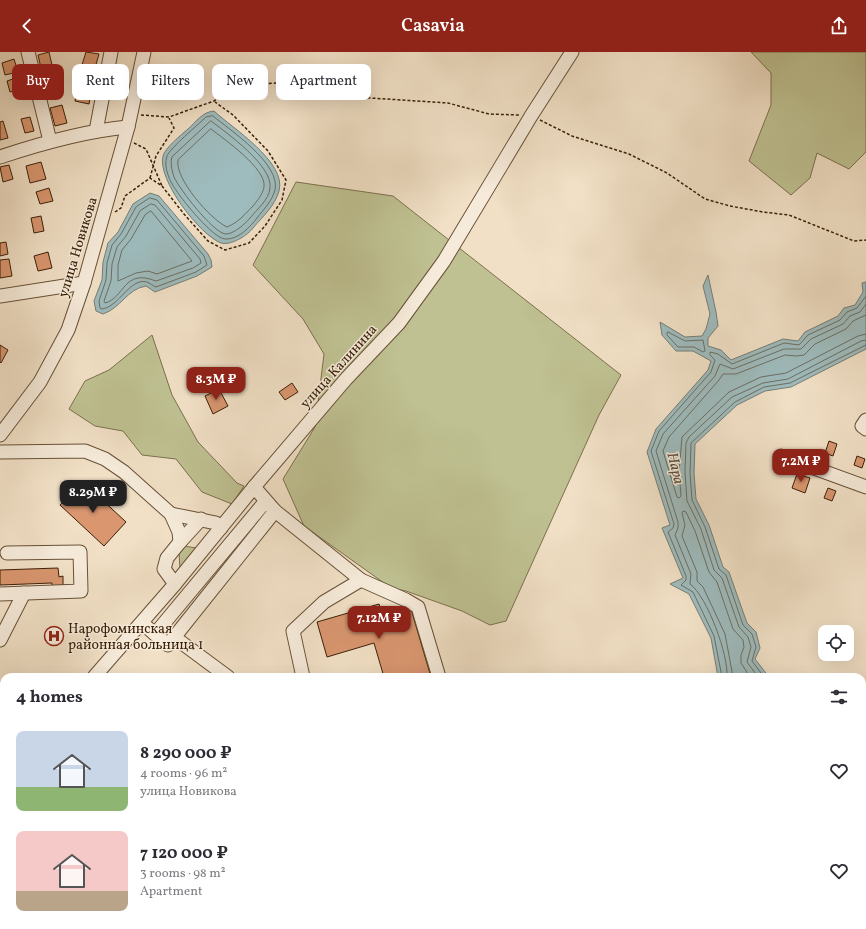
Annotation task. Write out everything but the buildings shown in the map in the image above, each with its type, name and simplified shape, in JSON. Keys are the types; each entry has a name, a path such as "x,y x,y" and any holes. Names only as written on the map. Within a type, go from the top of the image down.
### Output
{"street":[{"path":"28,52 50,141"},
{"path":"96,131 111,52"},
{"name":"улица Новикова","path":"0,434 40,382 68,330 84,283 124,142 144,52"},
{"name":"улица Калинина","path":"98,673 176,584 254,487 346,380 399,323 429,283 572,52"},
{"path":"0,157 50,141 96,131 128,127"},
{"path":"0,296 84,283"},
{"path":"866,420 862,426 866,430"},
{"path":"0,452 85,451 105,459 124,472 171,514 179,532 180,542"},
{"path":"780,456 866,486"},
{"path":"254,487 265,502 275,511 361,580 418,607 438,673"},
{"path":"155,634 265,502"},
{"path":"142,623 168,644 275,511"},
{"path":"171,514 202,519 216,523 221,528"},
{"path":"176,584 164,569 166,558 202,519"},
{"path":"0,594 81,590 80,552 7,554"},
{"path":"302,673 293,631 324,602 361,580"},
{"path":"0,640 24,593"},
{"path":"174,637 223,673"}],"path":[{"path":"131,114 169,117 214,101 238,86 276,83 355,96 448,102 489,114 531,116 572,136 630,154 666,173 705,199 730,206 789,215 854,241 866,240"},
{"path":"124,142 137,143 146,149 162,186 208,241 225,250 249,243 265,226 282,200 286,180 268,150 233,115 214,101"},
{"path":"102,221 121,208 125,196 150,178 156,156 174,128 169,117"},
{"path":"150,178 162,186"}],"green space":[{"path":"751,52 866,52 866,152 849,169 817,153 810,178 791,195 749,161 771,105 771,73"},
{"path":"296,182 393,196 621,375 599,415 506,621 490,625 462,611 406,591 391,588 304,526 283,479 315,427 324,354 303,319 253,265"},
{"path":"152,335 172,395 198,442 237,483 244,486 232,504 202,492 176,459 142,455 123,431 95,426 69,409 85,381 109,370"},
{"path":"183,546 197,548 180,570 179,551"}],"water":[{"path":"214,111 245,136 267,157 275,169 279,180 279,191 277,196 265,215 251,231 243,237 225,244 212,238 182,206 173,192 163,166 164,153 170,146 203,115"},
{"path":"150,193 159,196 208,254 212,267 197,276 155,292 146,286 139,288 115,308 103,314 96,311 94,301 102,280 103,262 108,243 118,232 133,204"},
{"name":"Нара","path":"708,275 718,326 708,338 708,346 721,350 731,360 783,339 798,341 805,332 838,316 844,308 855,305 863,292 862,283 866,282 866,349 791,387 765,391 737,405 695,444 694,473 696,499 709,525 723,567 729,572 747,623 756,632 760,648 755,659 766,673 717,673 711,638 689,594 670,584 683,578 662,528 670,525 647,452 656,429 708,370 711,361 693,351 676,351 662,335 660,322 685,337 702,336 706,329 710,314 703,286"}],"place":[{"name":"Нарофоминская районная больница 1","path":"54,636"}]}
